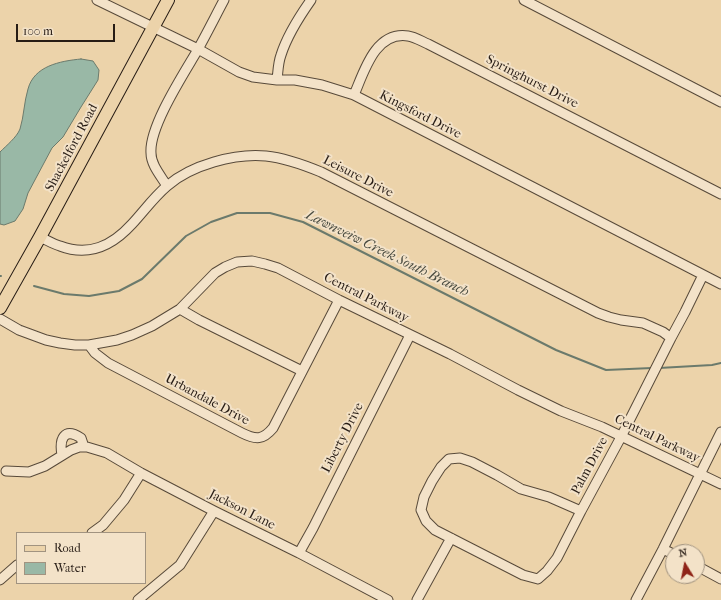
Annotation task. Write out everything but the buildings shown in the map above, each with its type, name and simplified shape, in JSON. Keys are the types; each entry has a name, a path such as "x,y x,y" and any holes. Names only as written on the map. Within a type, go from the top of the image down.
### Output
{"main road":[{"name":"Shackelford Road","path":"0,308 168,0"}],"street":[{"name":"Kingsford Drive","path":"97,0 198,49 239,72 253,77 277,80 295,80 322,84 354,95 721,284"},
{"path":"167,186 154,166 150,144 166,106 224,0"},
{"path":"277,80 280,56 294,26 311,0"},
{"path":"524,0 540,4 721,102"},
{"name":"Springhurst Drive","path":"354,95 376,48 391,38 408,36 422,41 721,194"},
{"name":"Leisure Drive","path":"40,237 58,246 71,250 89,250 105,246 120,236 167,186 180,176 220,160 236,157 266,156 294,162 322,172 598,313 621,320 643,323 663,332 671,338"},
{"name":"Central Parkway","path":"0,319 19,330 46,340 67,344 89,345 117,340 152,326 180,309 215,273 225,267 237,262 252,261 278,268 561,411 602,427 721,484"},
{"name":"Palm Drive","path":"451,538 523,575 538,579 547,572 558,558 703,275"},
{"name":"Urbandale Drive","path":"89,345 95,353 108,363 246,435 257,438 263,437 273,428 339,300"},
{"path":"180,309 302,371"},
{"name":"Liberty Drive","path":"299,553 410,335"},
{"path":"636,600 721,432"},
{"path":"6,471 29,472 45,466 71,450 84,447 81,438 74,434 68,433 65,435 61,448 62,455"},
{"name":"Jackson Lane","path":"84,447 107,453 214,512 299,553 388,600"},
{"path":"417,600 451,538 435,530 426,522 421,510 424,496 432,481 441,466 449,459 460,458 472,462 521,489 549,497 581,511"},
{"path":"94,532 104,525 124,500 141,473"},
{"path":"138,600 180,565 214,512"},
{"path":"0,580 16,566"},
{"path":"705,570 721,579"}],"water":[{"path":"81,59 93,61 99,70 98,80 63,137 52,148 28,193 23,209 15,221 4,225 0,224 0,152 19,132 31,81 42,70 49,66 65,61"}],"waterway":[{"name":"Lawnveiw Creek South Branch","path":"34,286 64,294 89,296 119,291 142,279 186,236 211,222 237,213 270,213 303,222 556,350 606,370 652,368"},
{"name":"Lawnveiw Creek South Branch","path":"659,368 712,365 721,363"}]}
